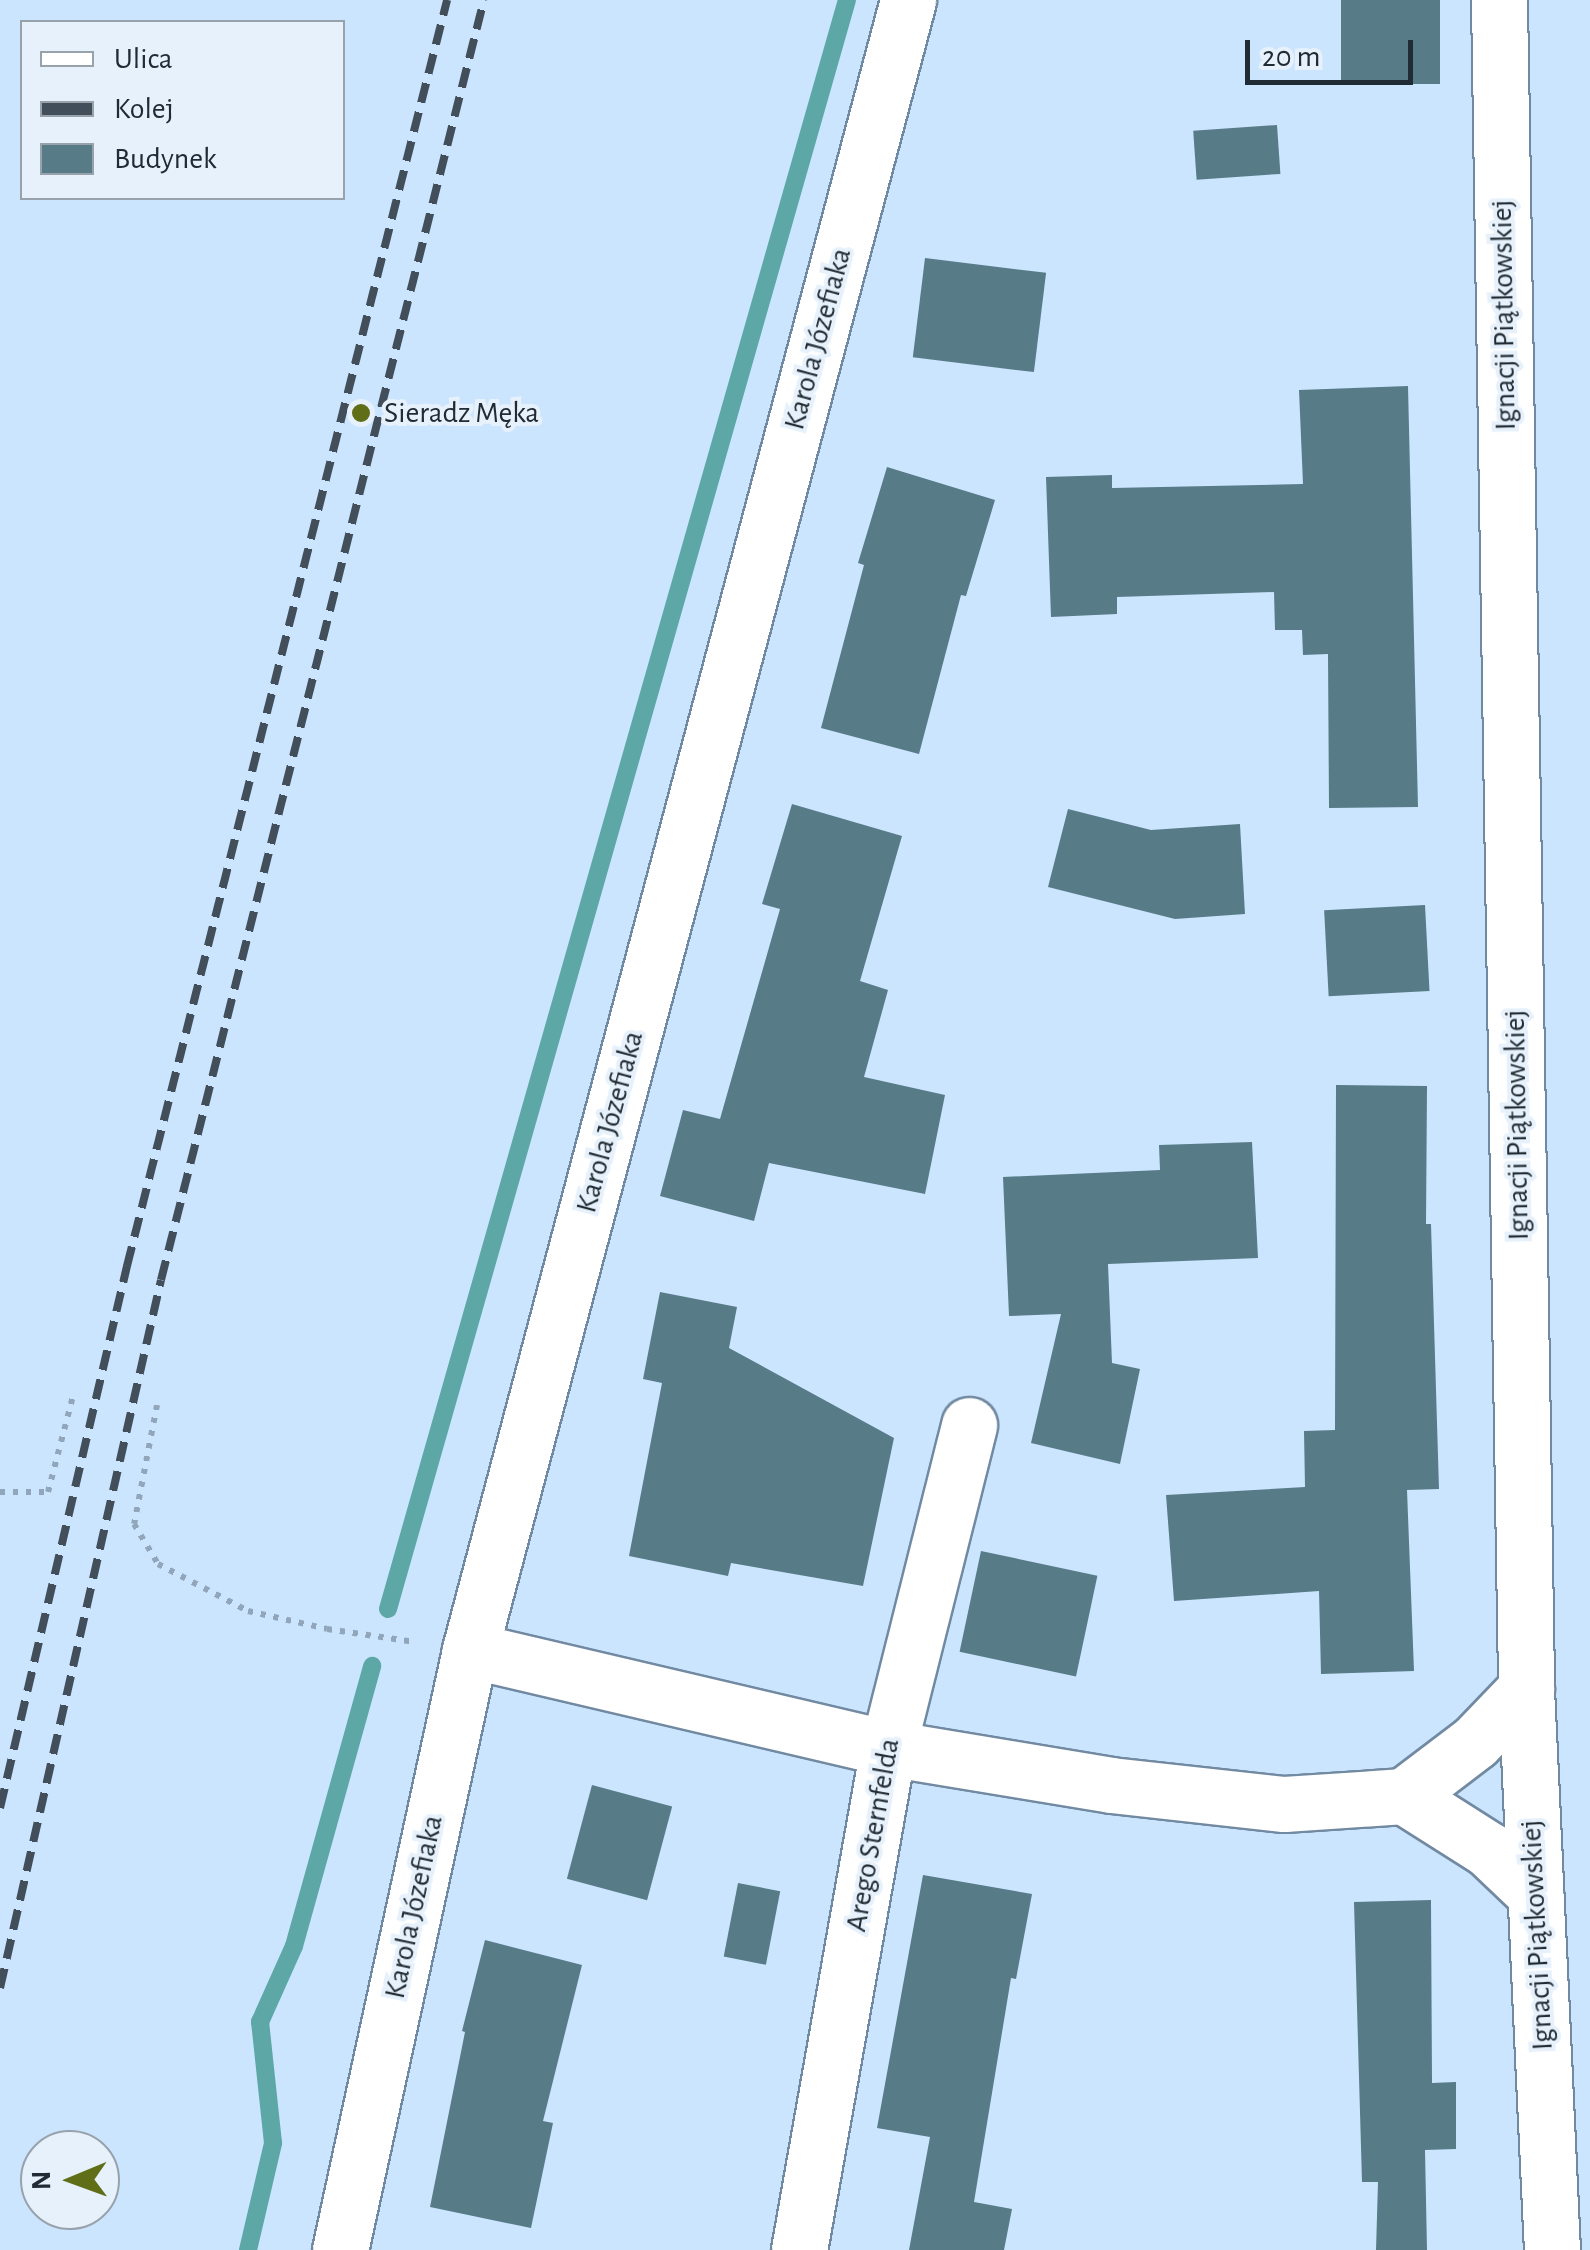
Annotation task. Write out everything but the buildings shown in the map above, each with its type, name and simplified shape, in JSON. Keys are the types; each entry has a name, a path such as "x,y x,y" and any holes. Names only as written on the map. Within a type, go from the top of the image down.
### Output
{"street":[{"name":"Karola Józefiaka","path":"340,2250 470,1650 908,0"},
{"name":"Ignacji Piątkowskiej","path":"1499,0 1526,1689 1552,2250"},
{"name":"Arego Sternfelda","path":"799,2250 888,1748 968,1425"},
{"path":"470,1650 888,1748 1111,1785 1284,1804 1404,1796 1476,1742 1526,1689"},
{"path":"1404,1796 1490,1850 1535,1894"}],"path":[{"path":"0,1492 48,1492 74,1392"},
{"path":"157,1405 134,1524 158,1564 248,1611 326,1629 470,1650"}],"waterway":[{"path":"388,1609 847,0"},
{"path":"248,2250 273,2143 260,2022 294,1946 372,1666"}],"railway":[{"path":"0,1808 127,1266 447,0"},
{"path":"0,1988 161,1280 484,0"}],"place":[{"name":"Sieradz Męka","path":"361,413"}]}
